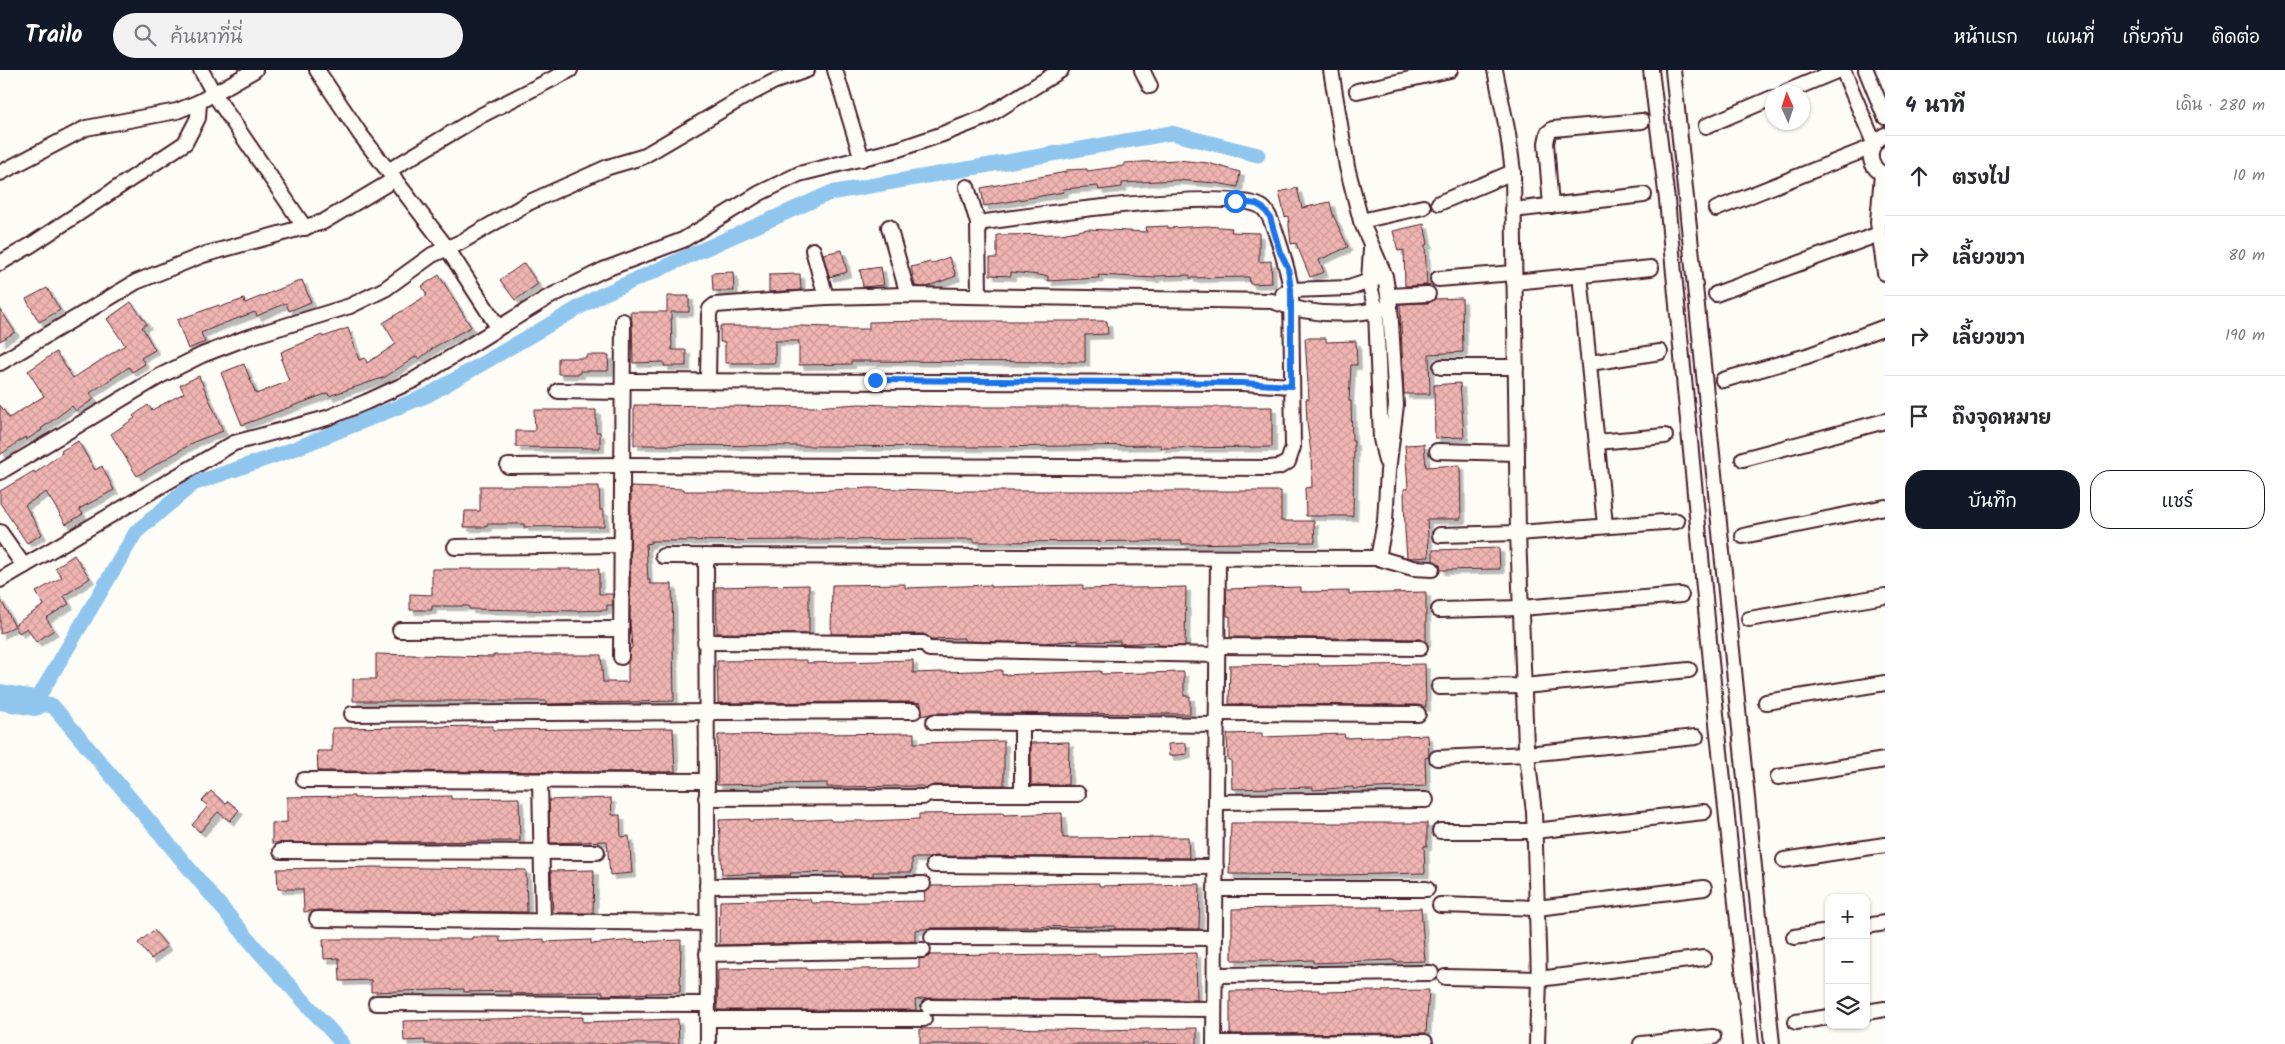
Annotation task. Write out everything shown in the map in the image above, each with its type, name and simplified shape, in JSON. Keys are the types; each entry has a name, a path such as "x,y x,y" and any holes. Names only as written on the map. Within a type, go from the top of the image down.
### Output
{"street":[{"path":"201,70 214,94 305,228"},
{"path":"0,173 86,128 177,111 199,102 255,70"},
{"path":"317,70 392,175 448,248 498,327"},
{"path":"0,363 136,282 203,255 323,222 480,116 570,70"},
{"path":"0,472 160,376 202,355 246,338 350,306 385,289 432,255 539,198 608,167 642,157 744,97 773,82 807,70"},
{"path":"0,580 234,443 326,418 366,402 414,380 547,298 603,270 683,240 760,193 799,174 862,159 940,135 986,117 1061,70"},
{"path":"1142,70 1150,86"},
{"path":"1331,70 1347,167 1361,221 1385,276 1389,301 1396,405 1388,471 1385,521 1378,558"},
{"path":"1357,91 1450,70"},
{"path":"1495,70 1508,134 1513,172 1518,534 1527,754 1534,831 1537,908 1539,979 1537,1044"},
{"path":"1651,70 1667,200 1716,714 1750,1044"},
{"path":"1673,70 1772,1044"},
{"path":"1807,85 1843,73 1866,70 1885,117"},
{"path":"838,71 862,159"},
{"path":"1843,73 1873,145 1870,157 1872,164 1884,175 1878,222 1885,273"},
{"path":"1706,126 1765,101"},
{"path":"0,263 31,245 185,143 198,118 199,102"},
{"path":"1551,206 1546,143 1548,133 1553,129 1642,121"},
{"path":"1716,209 1873,145 1885,134"},
{"path":"1439,203 1513,172"},
{"path":"967,187 978,223 979,296"},
{"path":"1513,210 1644,195"},
{"path":"508,466 622,464 1279,467 1288,462 1293,446 1291,290 1288,268 1280,252 1270,217 1263,208 1256,204 1235,201 1150,202 1055,212 978,223"},
{"path":"1361,221 1423,207"},
{"path":"889,227 908,295"},
{"path":"1716,294 1879,234"},
{"path":"1371,246 1369,281 1376,311 1381,439 1388,471"},
{"path":"813,250 826,297"},
{"path":"1438,280 1580,276 1651,268"},
{"path":"1272,301 1291,290 1349,288 1385,276"},
{"path":"1580,276 1606,525"},
{"path":"708,381 709,315 710,309 714,305 826,297 979,296 1272,301 1292,309 1342,314 1376,311 1389,301 1428,294"},
{"path":"620,656 623,321"},
{"path":"1723,380 1807,356 1885,327"},
{"path":"1590,363 1660,352"},
{"path":"1441,367 1516,367"},
{"path":"558,391 708,381 1242,383 1291,386"},
{"path":"1743,459 1885,421"},
{"path":"1597,442 1665,436"},
{"path":"1437,451 1517,453"},
{"path":"1743,536 1885,507"},
{"path":"1440,535 1518,534 1606,525 1676,521"},
{"path":"0,532 24,566"},
{"path":"455,547 621,545"},
{"path":"663,556 1378,558 1413,568 1432,569"},
{"path":"706,556 708,1044"},
{"path":"1218,558 1214,1043 1425,1042 1425,1044"},
{"path":"1439,610 1521,608 1681,595"},
{"path":"1749,619 1885,596"},
{"path":"400,630 620,629"},
{"path":"705,642 1218,650 1420,648"},
{"path":"1439,686 1524,686 1689,670"},
{"path":"1766,702 1885,683"},
{"path":"352,714 914,711"},
{"path":"934,722 1022,723 1418,714"},
{"path":"1022,723 1022,794"},
{"path":"1437,758 1527,754 1696,737"},
{"path":"1778,777 1885,760"},
{"path":"304,780 706,781"},
{"path":"540,781 543,921"},
{"path":"706,798 1078,794"},
{"path":"1216,802 1426,800"},
{"path":"1440,831 1534,831 1704,812"},
{"path":"1784,860 1885,845"},
{"path":"281,851 598,852"},
{"path":"934,865 1216,867"},
{"path":"707,886 922,884"},
{"path":"1440,905 1537,908 1704,888"},
{"path":"1215,889 1426,889"},
{"path":"317,919 707,923"},
{"path":"1870,925 1885,923"},
{"path":"1794,937 1825,933"},
{"path":"932,937 1215,938"},
{"path":"707,954 923,950"},
{"path":"1214,975 1438,975 1539,979 1704,958"},
{"path":"376,1003 708,1004"},
{"path":"708,1019 1214,1008"},
{"path":"1870,1011 1885,1009"},
{"path":"1796,1022 1825,1018"},
{"path":"1749,1025 1770,1024"},
{"path":"1641,1044 1713,1037"}],"building":[{"path":"1177,160 1208,163 1240,172 1238,187 1216,183 1176,180 1122,183 1122,187 1099,190 1098,186 1063,189 1064,192 984,206 981,188 1066,172 1066,170 1087,169 1087,171 1124,166 1124,163"},
{"path":"1297,188 1302,208 1330,202 1333,215 1348,247 1319,260 1324,272 1310,277 1296,243 1291,244 1288,216 1285,217 1279,192"},
{"path":"1424,224 1428,244 1425,245 1427,285 1405,286 1404,250 1398,251 1393,231"},
{"path":"1168,226 1168,228 1207,226 1232,228 1231,232 1259,233 1259,262 1271,261 1272,283 1250,284 1249,277 1190,278 1190,275 1155,276 1155,278 1098,275 1099,278 1048,281 1048,276 1011,272 1011,276 990,275 990,258 997,258 997,235 1061,234 1088,229 1147,232 1146,227"},
{"path":"842,250 847,272 829,277 823,254"},
{"path":"949,257 956,276 926,287 915,286 911,267 930,262 931,264"},
{"path":"524,263 538,284 515,300 500,280"},
{"path":"881,267 884,285 863,287 860,270"},
{"path":"733,272 734,291 713,291 712,273"},
{"path":"800,274 801,290 769,292 769,275"},
{"path":"439,275 471,327 436,346 419,359 417,356 385,377 329,396 328,393 242,425 221,373 244,364 256,394 289,381 281,359 283,359 281,352 322,335 323,337 348,328 359,360 365,358 367,363 396,344 383,323 427,295 422,286"},
{"path":"302,280 311,302 289,311 286,303 257,316 255,312 222,324 201,333 205,342 188,349 177,320 219,305 220,307 244,299 245,303"},
{"path":"47,288 60,310 39,322 26,299"},
{"path":"667,296 689,296 689,312 671,312 672,350 686,350 686,366 664,366 664,362 633,363 630,312 667,312"},
{"path":"1462,298 1463,352 1429,354 1430,394 1404,394 1400,304 1428,303 1435,299"},
{"path":"131,302 147,324 142,327 155,350 141,358 145,364 132,372 129,367 90,393 94,399 76,411 72,406 42,430 26,440 25,437 0,455 0,405 9,418 44,396 28,371 56,352 73,378 125,345 107,319"},
{"path":"0,309 15,332 0,341"},
{"path":"1107,321 1108,334 1085,335 1085,362 851,361 851,364 799,365 799,341 775,341 775,363 725,363 725,342 720,342 720,326 801,326 830,327 830,329 869,329 869,322"},
{"path":"1305,338 1326,338 1326,342 1356,341 1357,365 1351,365 1349,401 1351,401 1352,441 1354,441 1353,516 1306,516 1305,488 1312,487 1311,453 1307,423 1306,399 1309,399"},
{"path":"586,355 609,355 608,371 580,371 580,374 558,374 558,358 586,358"},
{"path":"199,376 223,431 196,441 137,476 111,434 135,418 133,416 148,405 152,410 184,393 180,385"},
{"path":"1460,383 1464,437 1435,438 1434,385"},
{"path":"860,404 951,407 1272,407 1272,447 1161,448 1161,445 978,447 634,445 634,405 812,407"},
{"path":"534,410 596,410 596,432 600,432 600,448 516,447 516,431 535,431"},
{"path":"78,441 95,470 102,466 114,490 79,509 83,514 66,524 46,492 25,505 42,534 27,543 0,503 0,491 34,471 35,473 62,453 61,451"},
{"path":"1424,444 1426,467 1460,465 1461,519 1427,519 1429,557 1411,558 1407,557 1405,532 1404,489 1408,488 1405,445"},
{"path":"480,486 599,486 600,510 604,510 604,526 524,527 524,524 487,524 487,527 464,527 465,511 480,511"},
{"path":"631,487 684,489 684,491 811,491 870,488 953,491 1281,491 1281,521 1314,521 1315,542 1182,544 1182,541 974,542 974,539 651,541 651,543 646,544 648,580 650,580 650,584 672,584 674,701 546,704 546,701 353,701 353,679 376,679 376,654 493,657 493,655 601,655 603,682 628,682 628,662 630,649 632,648 630,622"},
{"path":"1499,548 1500,569 1440,570 1440,565 1433,561 1433,550"},
{"path":"74,555 90,578 64,596 69,604 46,618 54,630 36,642 27,628 19,633 15,626 0,634 0,598 14,625 44,605 36,592 62,577 55,568"},
{"path":"432,569 599,569 599,594 613,594 613,605 607,605 607,610 576,611 469,609 469,606 432,606 432,610 410,610 410,594 432,595"},
{"path":"905,584 905,588 991,585 991,587 1083,585 1083,589 1186,587 1185,646 1158,645 1158,642 1120,644 1120,641 1078,642 1078,640 1044,643 964,641 964,638 930,639 924,634 831,634 832,585"},
{"path":"809,585 809,634 717,633 716,587"},
{"path":"1301,587 1301,592 1349,591 1349,594 1426,592 1426,642 1420,639 1230,637 1230,616 1227,616 1226,589"},
{"path":"807,660 807,663 913,660 913,673 1002,670 1002,675 1101,671 1101,674 1184,672 1184,696 1190,696 1190,714 934,713 921,716 921,703 914,702 718,703 717,661"},
{"path":"1319,664 1319,666 1425,664 1426,707 1418,705 1229,704 1230,665"},
{"path":"493,726 493,730 673,728 675,772 318,771 317,751 332,751 332,728"},
{"path":"914,733 914,743 1004,741 1004,785 933,785 926,789 922,786 827,787 827,783 717,785 718,735"},
{"path":"1262,733 1262,737 1344,734 1345,738 1428,735 1429,754 1425,758 1426,786 1353,789 1353,787 1313,790 1313,787 1232,789 1231,760 1228,760 1227,734"},
{"path":"1069,742 1068,785 1031,785 1031,743"},
{"path":"1186,743 1187,754 1169,756 1168,744"},
{"path":"211,791 226,804 228,801 239,810 230,821 218,812 200,832 192,825 208,806 202,801"},
{"path":"354,796 354,798 451,796 451,799 519,798 520,841 272,843 272,823 287,822 287,797"},
{"path":"611,798 612,815 620,815 621,837 629,836 632,873 610,875 607,841 550,843 549,800"},
{"path":"1003,813 1004,815 1062,813 1063,838 1188,837 1189,858 934,856 929,858 912,858 912,872 873,872 873,876 844,876 843,872 790,873 791,875 761,876 761,873 722,875 719,820 793,819 793,821 830,819 831,821 870,821 919,819 919,814"},
{"path":"1231,823 1427,823 1427,846 1424,846 1425,873 1340,875 1229,874"},
{"path":"375,867 526,870 527,912 317,910 304,912 303,889 278,889 277,869"},
{"path":"594,870 593,913 553,913 551,871"},
{"path":"1099,883 1099,886 1200,884 1199,929 1115,929 1115,926 932,928 915,930 915,941 719,945 720,901 810,899 811,903 925,901 924,892 931,886"},
{"path":"1382,907 1382,910 1421,908 1425,961 1394,962 1394,960 1313,963 1313,960 1272,962 1272,960 1232,960 1232,909"},
{"path":"154,930 167,946 151,959 138,943"},
{"path":"472,937 500,937 500,942 544,939 544,942 591,940 591,944 634,940 634,942 681,940 680,992 603,995 603,992 510,994 510,991 464,992 464,989 371,992 371,980 340,981 339,958 324,959 323,939 472,939"},
{"path":"1196,953 1197,1000 929,998 915,1000 916,1010 717,1010 718,969 919,968 919,959 930,955 1099,954 1099,956"},
{"path":"1319,990 1319,992 1429,990 1426,1033 1230,1034 1230,991"},
{"path":"583,1017 583,1022 678,1019 679,1044 425,1044 425,1040 404,1041 403,1021"},
{"path":"1197,1028 1197,1044 920,1044 920,1029 1099,1030"}],"waterway":[{"path":"343,1044 260,953 53,706 35,703 136,532 193,484 294,449 428,395 599,296 830,193 1171,133 1258,155"},
{"path":"0,697 35,703"}],"route":[{"path":"875,380 1242,383 1291,386 1291,290 1288,268 1280,252 1270,217 1263,208 1256,204 1235,201"}]}
